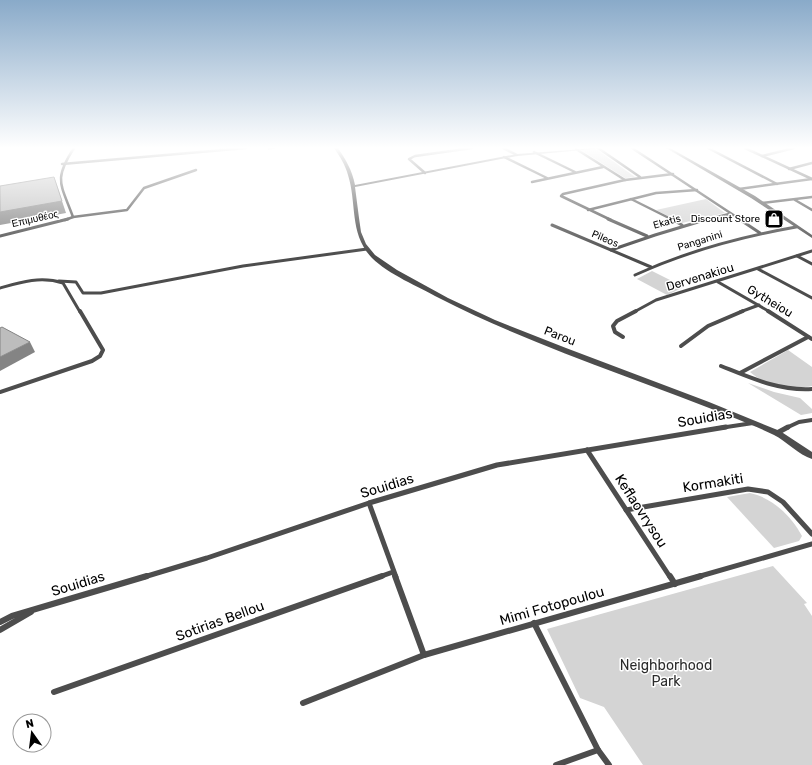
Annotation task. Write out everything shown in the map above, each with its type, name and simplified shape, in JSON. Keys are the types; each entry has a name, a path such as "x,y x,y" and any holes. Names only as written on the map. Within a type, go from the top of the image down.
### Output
{"street":[{"path":"60,184 73,217"},
{"name":"Επιμυθέος","path":"0,236 61,222 73,217 127,210 144,188 156,184"},
{"path":"354,186 367,184"},
{"path":"609,184 563,194 560,196 587,210 647,236"},
{"path":"688,184 729,214 760,233"},
{"path":"730,184 762,203 812,237"},
{"path":"739,189 777,184"},
{"name":"Parou","path":"354,186 357,226 362,242 372,256 388,267 461,307 530,337 754,422 777,433 812,456"},
{"path":"587,210 656,193 697,190"},
{"path":"762,203 812,197"},
{"path":"631,199 682,225"},
{"path":"794,200 812,210"},
{"name":"Ekatis","path":"611,250 647,236 682,225 729,214"},
{"name":"Pileos","path":"552,224 651,267"},
{"name":"Panganini","path":"635,275 683,254 760,233 796,227"},
{"path":"0,288 40,279 59,281 71,280 76,282 83,293 96,294 289,259 367,249"},
{"name":"Dervenakiou","path":"622,337 615,332 613,326 617,321 656,300 718,282 812,251"},
{"path":"797,256 812,264"},
{"path":"758,269 812,298"},
{"path":"0,392 92,361 100,356 103,350 63,283 59,281"},
{"name":"Gytheiou","path":"718,282 760,305 810,338"},
{"path":"681,346 705,326 724,317 760,305"},
{"path":"740,373 810,338"},
{"path":"721,366 758,382 786,390 812,389"},
{"path":"777,433 799,422 812,420"},
{"name":"Souidias","path":"0,622 12,616 207,558 370,503 497,465 754,422"},
{"name":"Keflaovrysou","path":"587,450 675,584"},
{"name":"Kormakiti","path":"626,510 748,489 768,492 783,502 812,534"},
{"path":"370,503 393,572 424,655"},
{"name":"Mimi Fotopoulou","path":"303,703 424,655 812,544"},
{"name":"Sotirias Bellou","path":"54,692 393,572"},
{"name":"Souidias","path":"0,630 36,609"},
{"path":"534,623 598,750 609,765"},
{"path":"556,765 598,750"}],"green space":[{"path":"706,199 725,213 682,223 656,210"},
{"path":"652,271 684,287 667,295 637,279"},
{"path":"788,350 812,367 812,386 788,387 771,384 756,377 750,372"},
{"path":"748,383 774,392 800,398 812,409 812,413 801,415"},
{"path":"750,493 766,499 787,515 802,536 799,541 774,548 727,497"},
{"name":"Neighborhood Park","path":"773,566 807,603 804,604 812,616 812,765 643,765 604,707 580,698 547,629"}],"building":[{"path":"14,184 56,184 62,201 0,212 0,186"},
{"path":"2,327 30,342 0,357 0,328"}],"place":[{"name":"Discount Store","path":"774,219"}]}
